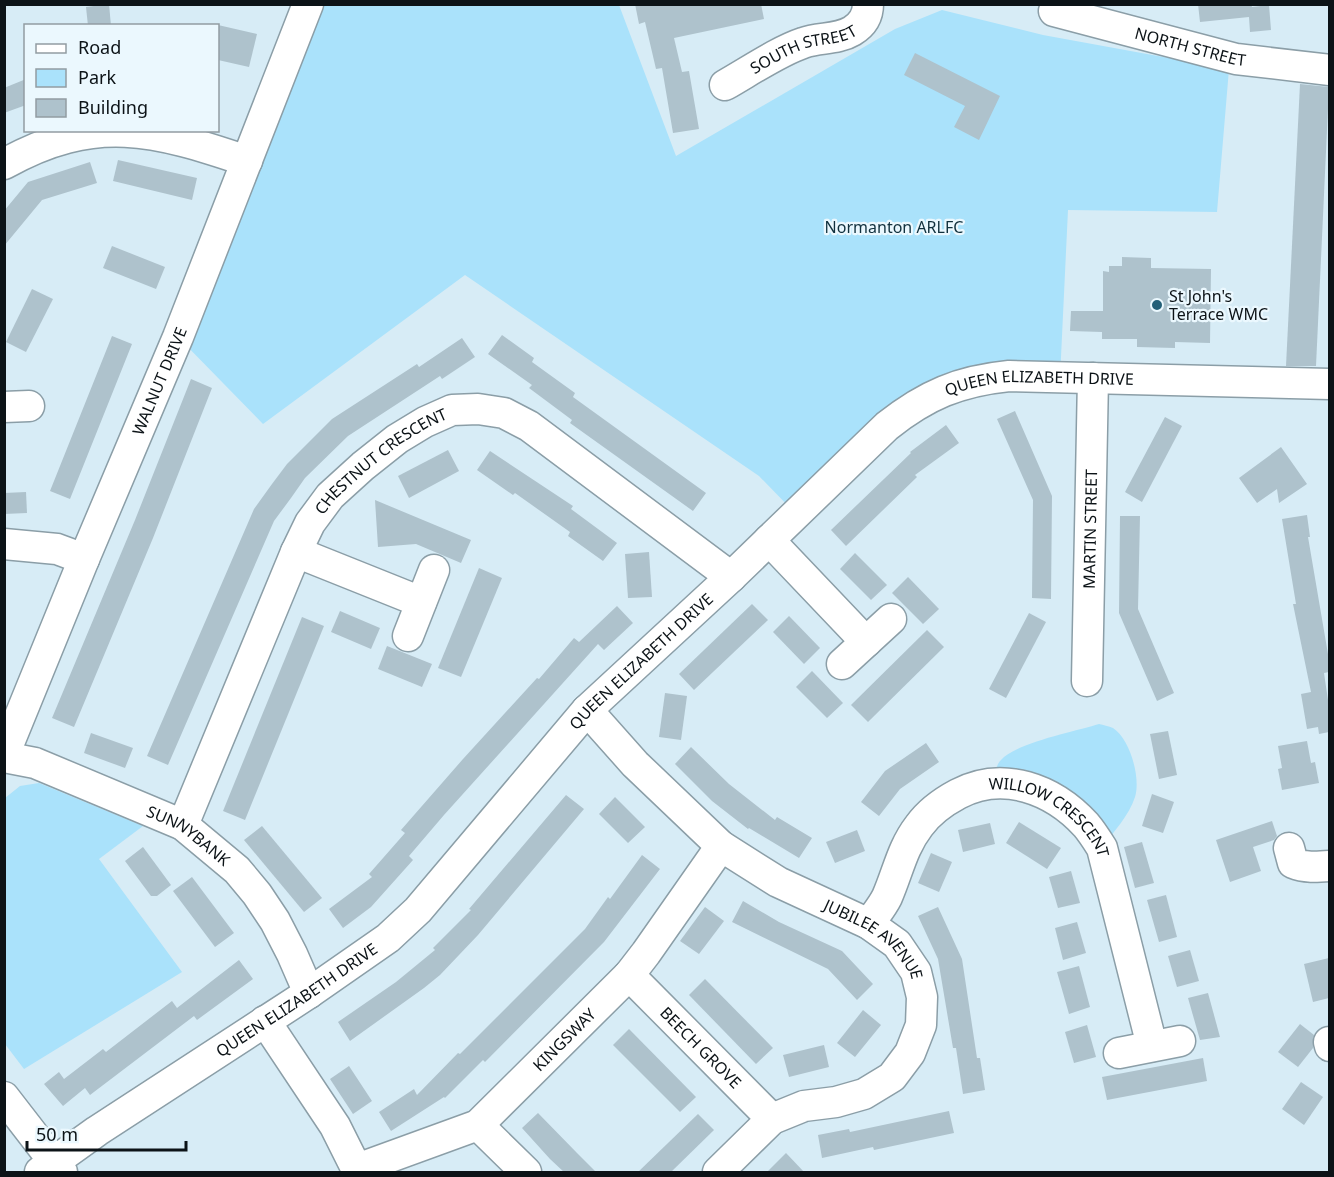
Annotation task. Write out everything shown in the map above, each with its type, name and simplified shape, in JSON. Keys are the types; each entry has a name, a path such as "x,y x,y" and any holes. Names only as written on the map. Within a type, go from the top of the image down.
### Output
{"street":[{"name":"WALNUT DRIVE","path":"4,756 178,337 308,4"},
{"name":"SOUTH STREET","path":"725,85 802,43 822,38 841,37 852,31 863,22 868,10 867,4"},
{"name":"NORTH STREET","path":"1054,11 1236,59 1329,70"},
{"path":"4,164 59,139 96,132"},
{"path":"140,132 194,144 247,161"},
{"name":"QUEEN ELIZABETH DRIVE","path":"52,1169 264,1021 388,938 418,910 587,710 887,426 910,409 933,395 958,385 1008,376 1329,384"},
{"name":"MARTIN STREET","path":"1087,681 1093,378"},
{"name":"CHESTNUT CRESCENT","path":"183,825 310,523 330,496 363,466 397,439 425,422 452,410 478,409 504,413 529,426 731,576"},
{"path":"769,540 866,642"},
{"path":"4,544 57,549 84,559"},
{"path":"296,552 421,602"},
{"path":"408,636 434,570"},
{"path":"842,664 891,619"},
{"name":"JUBILEE AVENUE","path":"587,710 635,764 721,846 778,882 869,924 897,944 916,972 922,997 921,1025 910,1053 892,1077 864,1094 836,1102 804,1106 772,1119 718,1173"},
{"name":"SUNNYBANK","path":"4,756 35,763 119,796 183,825 237,870 257,894 283,938 309,993"},
{"name":"WILLOW CRESCENT","path":"869,924 886,900 903,850 920,824 942,802 964,791 993,782 1016,784 1042,793 1066,807 1087,826 1101,848 1166,1043 1119,1053"},
{"name":"KINGSWAY","path":"358,1171 478,1125 629,975 721,846"},
{"path":"1289,848 1293,863 1297,865 1329,866"},
{"name":"BEECH GROVE","path":"629,975 772,1119"},
{"path":"264,1021 335,1126 358,1171"},
{"path":"4,1097 52,1169"},
{"path":"478,1125 526,1173"}],"green space":[{"name":"Normanton ARLFC","path":"308,5 619,5 676,156 895,29 942,10 1043,35 1229,69 1217,212 1068,210 1060,378 958,385 796,514 759,476 465,275 263,424 178,337"},
{"path":"1099,724 1113,728 1119,733 1133,760 1136,780 1135,797 1132,804 1102,848 1087,826 993,782 998,764 1008,754 1047,738"},
{"path":"39,783 143,826 99,859 182,972 24,1069 5,1044 5,798 20,786"}],"building":[{"path":"109,4 111,24 88,24 86,7"},
{"path":"635,4 761,4 764,19 674,38 682,72 689,71 699,129 673,133 662,68 656,69 645,22 639,24"},
{"path":"1198,4 1251,4 1252,7 1269,5 1271,30 1250,32 1249,17 1200,22"},
{"path":"219,25 257,34 249,67 219,60"},
{"path":"915,53 1000,96 979,140 954,127 965,106 904,75"},
{"path":"24,80 24,106 4,113 4,88"},
{"path":"1300,84 1329,87 1316,366 1286,366"},
{"path":"118,160 197,178 192,200 113,181"},
{"path":"90,162 97,183 42,200 4,246 4,211 28,182"},
{"path":"112,246 165,267 156,289 103,268"},
{"name":"St John's Terrace WMC","path":"1122,257 1151,258 1151,268 1211,269 1210,343 1175,342 1175,348 1137,347 1137,339 1102,339 1102,332 1070,331 1071,311 1103,311 1103,271 1109,272 1109,266 1122,266"},
{"path":"32,289 53,299 26,352 6,342"},
{"path":"502,335 534,358 532,362 575,393 573,397 706,493 693,511 570,423 572,420 529,388 532,385 488,354"},
{"path":"112,336 132,344 70,499 50,491"},
{"path":"462,338 475,357 442,379 440,376 348,436 305,478 274,521 168,765 147,756 254,509 287,464 332,419 417,364 419,367"},
{"path":"191,379 212,388 153,538 74,727 52,718"},
{"path":"1015,411 1052,496 1051,599 1032,598 1033,500 997,419"},
{"path":"1165,417 1182,426 1142,502 1125,492"},
{"path":"946,425 959,443 915,475 917,477 846,546 831,530 910,452"},
{"path":"1281,447 1307,484 1279,503 1277,489 1257,503 1239,478"},
{"path":"448,450 459,471 409,498 398,476"},
{"path":"490,451 573,506 571,509 617,543 603,561 568,536 570,532 515,493 513,495 477,470"},
{"path":"26,492 27,513 4,514 4,493"},
{"path":"375,500 471,540 461,563 416,544 378,547"},
{"path":"1307,515 1310,537 1308,537 1329,660 1329,672 1324,673 1329,707 1329,732 1319,734 1318,727 1307,729 1301,694 1311,692 1293,604 1296,604 1282,519"},
{"path":"1120,516 1140,516 1138,609 1174,693 1157,701 1119,613"},
{"path":"649,552 652,597 628,598 625,554"},
{"path":"855,553 887,585 871,600 840,569"},
{"path":"479,568 502,578 461,677 438,668"},
{"path":"908,577 939,609 923,624 892,593"},
{"path":"752,604 768,620 694,690 679,674"},
{"path":"617,606 633,623 604,650 598,644 444,815 409,856 413,860 371,907 343,928 329,909 372,877 369,874 405,833 401,830 574,638 579,642"},
{"path":"340,611 380,628 371,649 331,632"},
{"path":"1029,613 1046,622 1006,698 989,689"},
{"path":"789,616 820,648 804,664 773,632"},
{"path":"302,617 324,626 245,820 223,811"},
{"path":"927,630 944,647 868,722 851,705"},
{"path":"387,646 432,664 422,687 378,669"},
{"path":"812,671 843,703 827,718 796,687"},
{"path":"665,693 687,696 681,740 659,737"},
{"path":"1168,731 1177,775 1159,779 1150,734"},
{"path":"91,733 133,748 125,768 84,753"},
{"path":"1307,741 1311,763 1315,762 1319,783 1282,790 1278,769 1282,768 1278,746"},
{"path":"926,743 939,762 900,789 879,816 861,802 885,771"},
{"path":"691,747 729,784 775,820 777,817 812,838 799,858 748,829 712,801 675,764"},
{"path":"1152,794 1174,802 1163,833 1142,826"},
{"path":"566,795 584,809 478,935 440,975 350,1041 338,1022 396,982 435,950 433,948 471,910 469,909"},
{"path":"615,797 645,827 628,843 599,814"},
{"path":"1272,821 1277,836 1274,840 1253,847 1261,871 1230,882 1216,840"},
{"path":"1019,822 1061,848 1047,869 1006,843"},
{"path":"990,823 995,844 963,852 958,830"},
{"path":"262,826 322,898 304,912 244,840"},
{"path":"857,830 865,851 835,863 826,842"},
{"path":"1142,842 1154,883 1135,888 1124,847"},
{"path":"143,847 171,885 157,896 151,896 125,861"},
{"path":"931,853 952,862 939,892 918,883"},
{"path":"642,855 660,869 604,942 485,1062 483,1060 445,1098 391,1131 379,1112 414,1089 417,1095 458,1053 460,1054 585,929"},
{"path":"1071,871 1080,903 1058,908 1049,877"},
{"path":"192,877 234,933 215,947 173,891"},
{"path":"1166,895 1177,937 1159,942 1147,900"},
{"path":"743,901 779,922 842,951 873,984 857,1000 828,969 732,922"},
{"path":"705,907 724,921 699,954 680,941"},
{"path":"938,907 962,959 977,1058 980,1058 985,1090 963,1094 938,959 918,916"},
{"path":"1077,922 1086,953 1063,960 1055,928"},
{"path":"1190,950 1199,981 1177,987 1168,956"},
{"path":"1329,958 1329,998 1313,1002 1304,964"},
{"path":"239,960 253,979 197,1020 194,1016 90,1095 85,1088 63,1106 44,1084 59,1072 64,1079 103,1049 106,1052 172,1001 177,1008"},
{"path":"1079,966 1090,1007 1069,1014 1057,972"},
{"path":"705,979 773,1048 756,1064 689,995"},
{"path":"1208,993 1220,1037 1200,1040 1188,998"},
{"path":"863,1010 881,1025 855,1057 837,1043"},
{"path":"1300,1024 1314,1035 1313,1048 1298,1067 1278,1052"},
{"path":"1087,1025 1096,1057 1074,1063 1065,1032"},
{"path":"629,1029 696,1097 680,1112 613,1045"},
{"path":"824,1045 829,1067 789,1077 783,1055"},
{"path":"1203,1058 1207,1081 1107,1100 1102,1077"},
{"path":"349,1066 372,1101 353,1114 330,1079"},
{"path":"1301,1082 1323,1097 1304,1125 1282,1109"},
{"path":"949,1111 954,1133 874,1150 873,1147 822,1158 818,1135 849,1129 850,1132"},
{"path":"538,1113 597,1173 565,1173 550,1159 522,1128"},
{"path":"698,1114 714,1130 670,1173 637,1173"},
{"path":"786,1153 805,1173 766,1173"}],"place":[{"name":"St John's Terrace WMC","path":"1157,305"}]}
